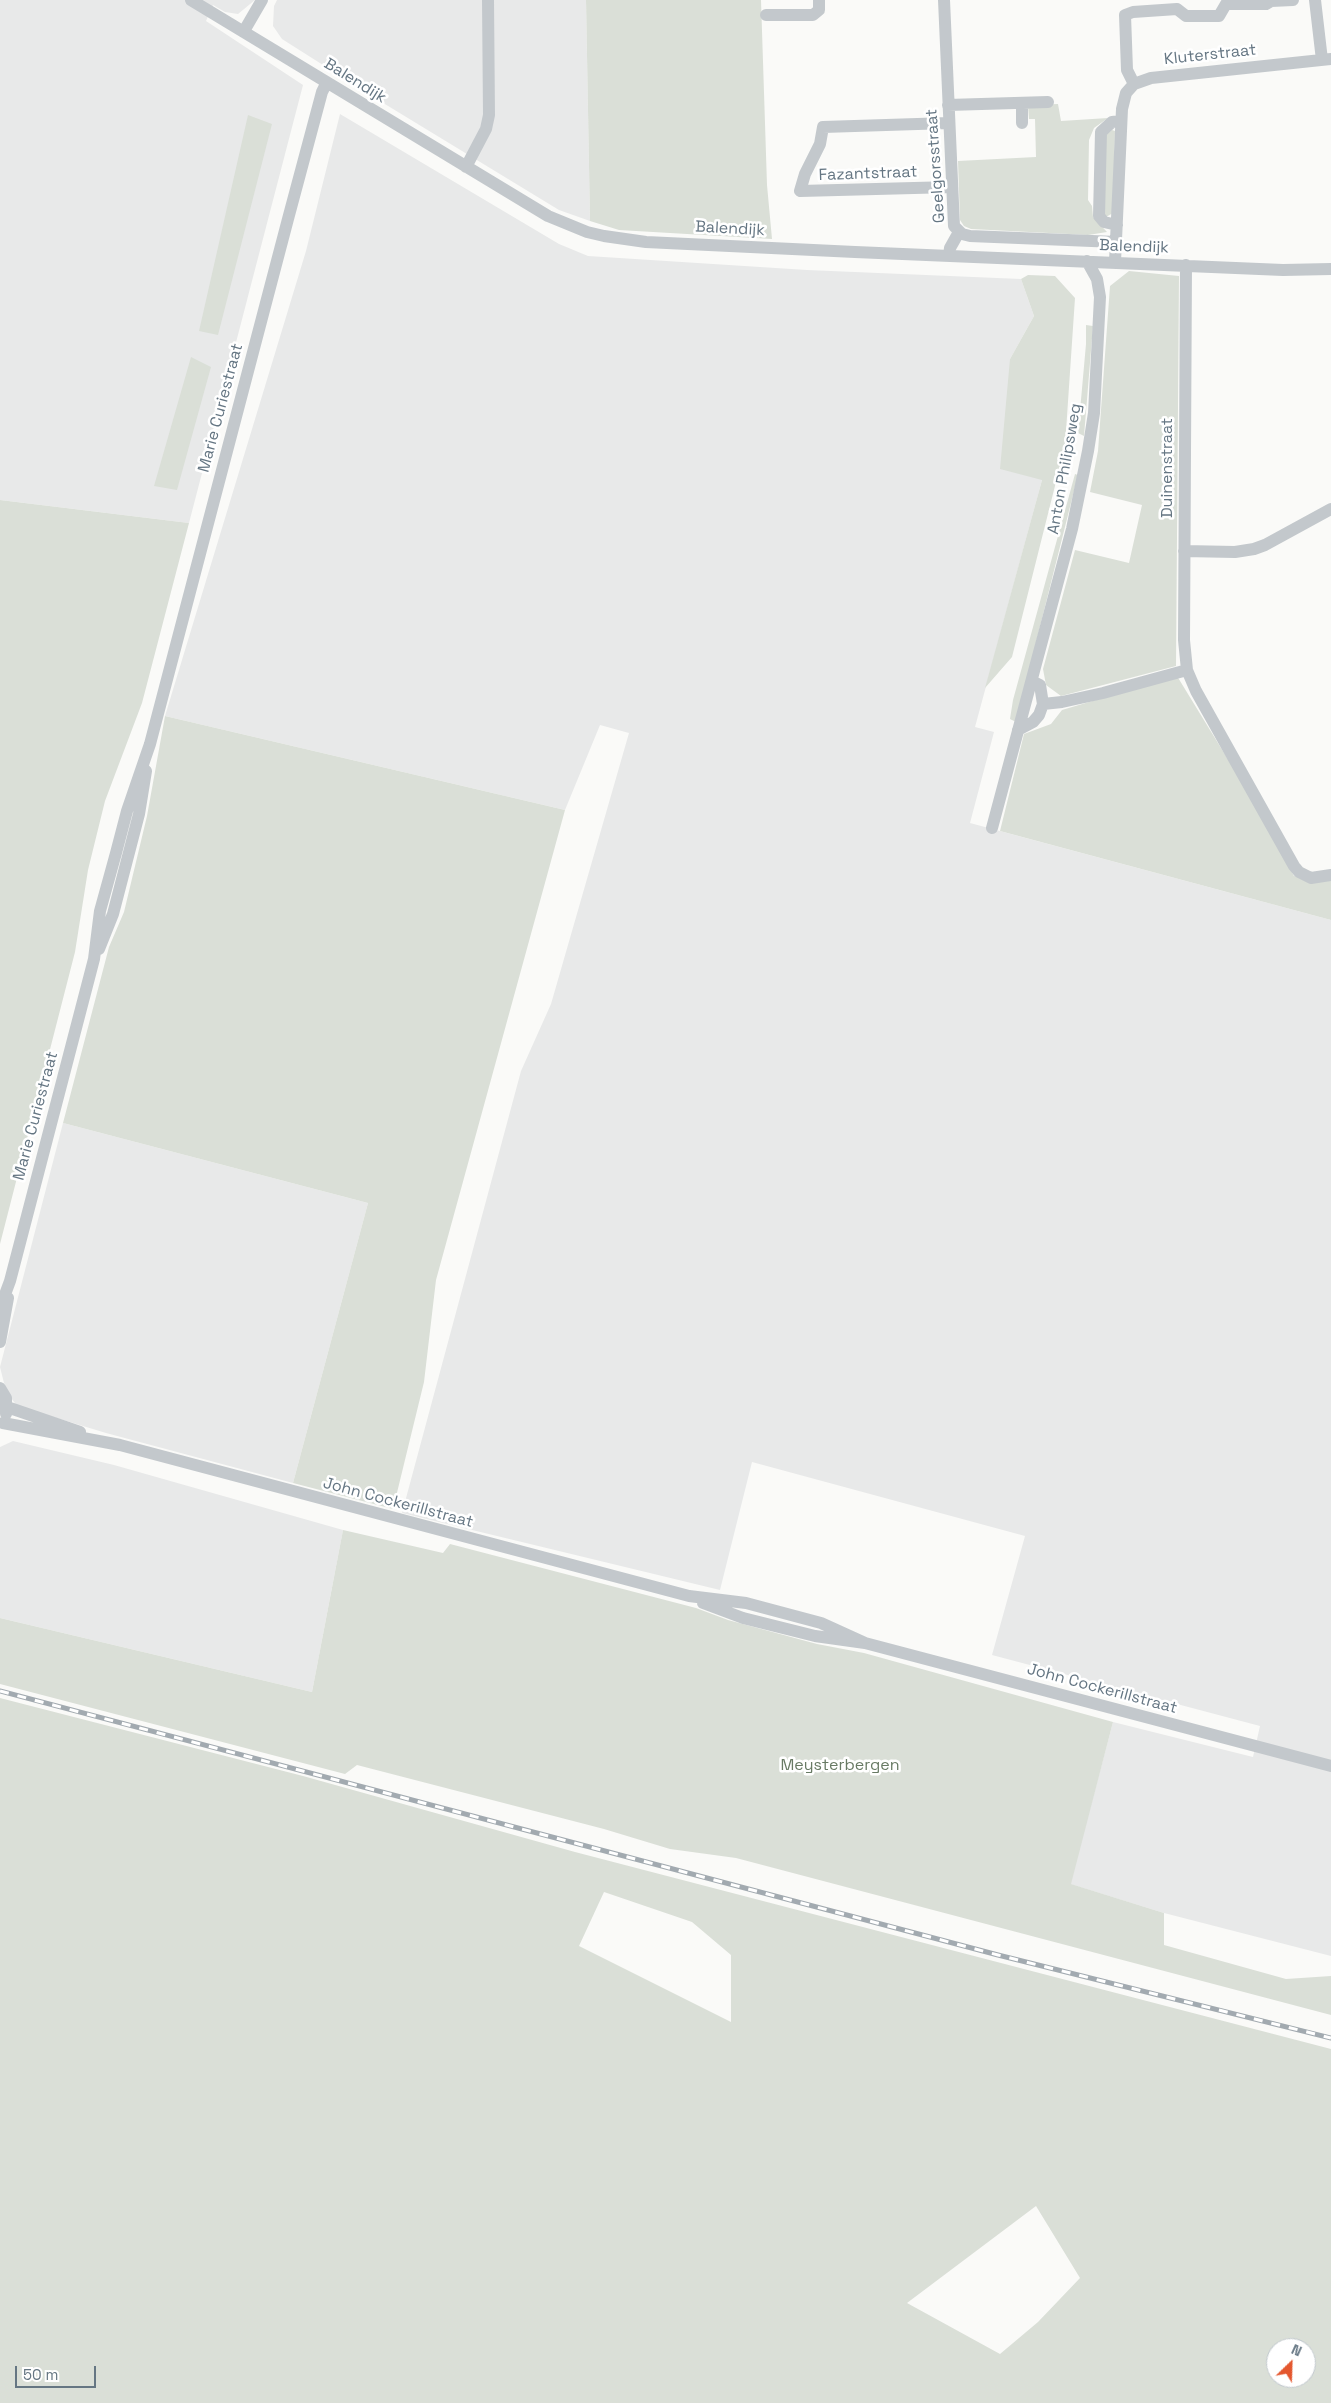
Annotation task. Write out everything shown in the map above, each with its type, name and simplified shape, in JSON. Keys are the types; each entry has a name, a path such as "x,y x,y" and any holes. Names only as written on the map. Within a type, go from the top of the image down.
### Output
{"street":[{"name":"Balendijk","path":"191,0 548,216 587,232 646,242 1282,270 1331,269"},
{"path":"244,31 262,0"},
{"path":"466,167 486,129 489,115 488,0"},
{"path":"766,16 813,15 819,10 818,0"},
{"name":"Geelgorsstraat","path":"944,0 954,226 959,232 970,236 1116,242"},
{"path":"1115,262 1121,121 1126,93 1134,84 1127,70 1125,15 1133,12 1177,9 1186,16 1219,16 1226,4 1266,4 1271,1 1293,0"},
{"path":"1315,0 1327,59"},
{"name":"Kluterstraat","path":"1134,84 1151,78 1327,59"},
{"name":"Marie Curiestraat","path":"10,1281 94,959 100,911 127,812 150,744 292,200 322,92 327,82"},
{"path":"948,105 1048,102"},
{"path":"1022,103 1022,123"},
{"path":"1117,225 1104,222 1099,216 1101,132 1112,122 1121,121"},
{"name":"Fazantstraat","path":"949,123 823,127 820,144 804,174 800,191 952,187"},
{"path":"950,255 950,248 959,232"},
{"name":"Anton Philipsweg","path":"992,828 1078,505 1094,413 1100,297 1098,279 1087,261"},
{"name":"Duinenstraat","path":"1186,265 1184,640 1187,670 1196,691 1294,866 1299,872 1311,878 1331,875"},
{"path":"1184,551 1235,552 1254,549 1265,545 1331,509"},
{"path":"1043,704 1103,693 1187,670"},
{"path":"1018,730 1033,722 1039,715 1043,704 1040,686 1032,681"},
{"path":"0,1308 10,1281"},
{"path":"0,1342 10,1281"},
{"path":"0,1388 6,1398 7,1407 1,1425"},
{"name":"John Cockerillstraat","path":"7,1407 98,1440 689,1596 746,1603 821,1623 865,1643 1331,1766"},
{"name":"John Cockerillstraat","path":"1,1425 98,1440"}],"shaded area":[{"path":"0,0 255,0 238,14 225,12 213,5 206,21 303,85 189,523 0,500"},
{"path":"277,0 586,0 590,221 559,210 282,39 273,26 274,6"},
{"path":"340,114 559,244 588,256 807,270 1021,279 1034,316 1010,359 1042,480 975,727 994,732 970,823 1331,920 1331,1956 1164,1913 1070,1884 1113,1722 1253,1757 1260,1726 992,1655 1025,1536 752,1462 720,1590 402,1513 521,1071 551,1004 629,733 600,725 565,810 165,716 306,251"},
{"path":"63,1123 368,1203 293,1483 106,1433 17,1406 6,1391 0,1367"},
{"path":"13,1441 114,1465 343,1530 312,1692 0,1618 0,1447"}],"green space":[{"path":"586,0 761,0 767,185 772,239 619,230 590,221"},
{"path":"1058,104 1061,121 1108,118 1094,128 1089,140 1088,200 1092,206 1093,217 1107,232 1088,235 971,229 964,226 960,220 958,161 1036,157 1035,119 1029,119 1028,105"},
{"path":"248,115 272,124 218,335 199,331"},
{"path":"1112,130 1115,131 1113,213 1106,217 1102,208 1106,135"},
{"path":"1129,271 1179,276 1176,666 1061,696 1046,685 1043,669 1075,550 1129,563 1142,505 1090,492 1098,451 1110,286"},
{"path":"1028,275 1055,276 1075,298 1065,446 1012,657 985,688 1042,480 1000,469 1010,359 1034,316 1021,279"},
{"path":"1086,325 1093,326 1084,436 1078,433"},
{"path":"191,357 211,367 177,490 154,486"},
{"path":"1075,474 1078,475 1016,722 1010,719 1013,700"},
{"path":"0,500 189,523 142,703 105,801 88,870 75,952 0,1244"},
{"path":"1177,676 1232,766 1294,876 1331,880 1331,920 1000,831 1024,734 1051,724 1062,710"},
{"path":"165,716 565,810 436,1280 424,1382 393,1509 293,1483 368,1203 63,1123 109,947 124,912 147,816"},
{"name":"Meysterbergen","path":"343,1530 443,1553 450,1544 696,1608 728,1620 817,1644 864,1653 1113,1722 1071,1884 1164,1913 1164,1945 1286,1979 1331,1976 1331,2015 736,1858 670,1849 604,1829 357,1765 345,1774 0,1684 0,1618 312,1692"},
{"path":"0,1698 303,1776 575,1852 1331,2049 1331,2403 0,2403","holes":["604,1892 692,1922 731,1955 731,2022 579,1946","1036,2206 1080,2278 1038,2322 1000,2354 907,2303"]}],"railway":[{"path":"0,1691 998,1955 1331,2038"}]}
